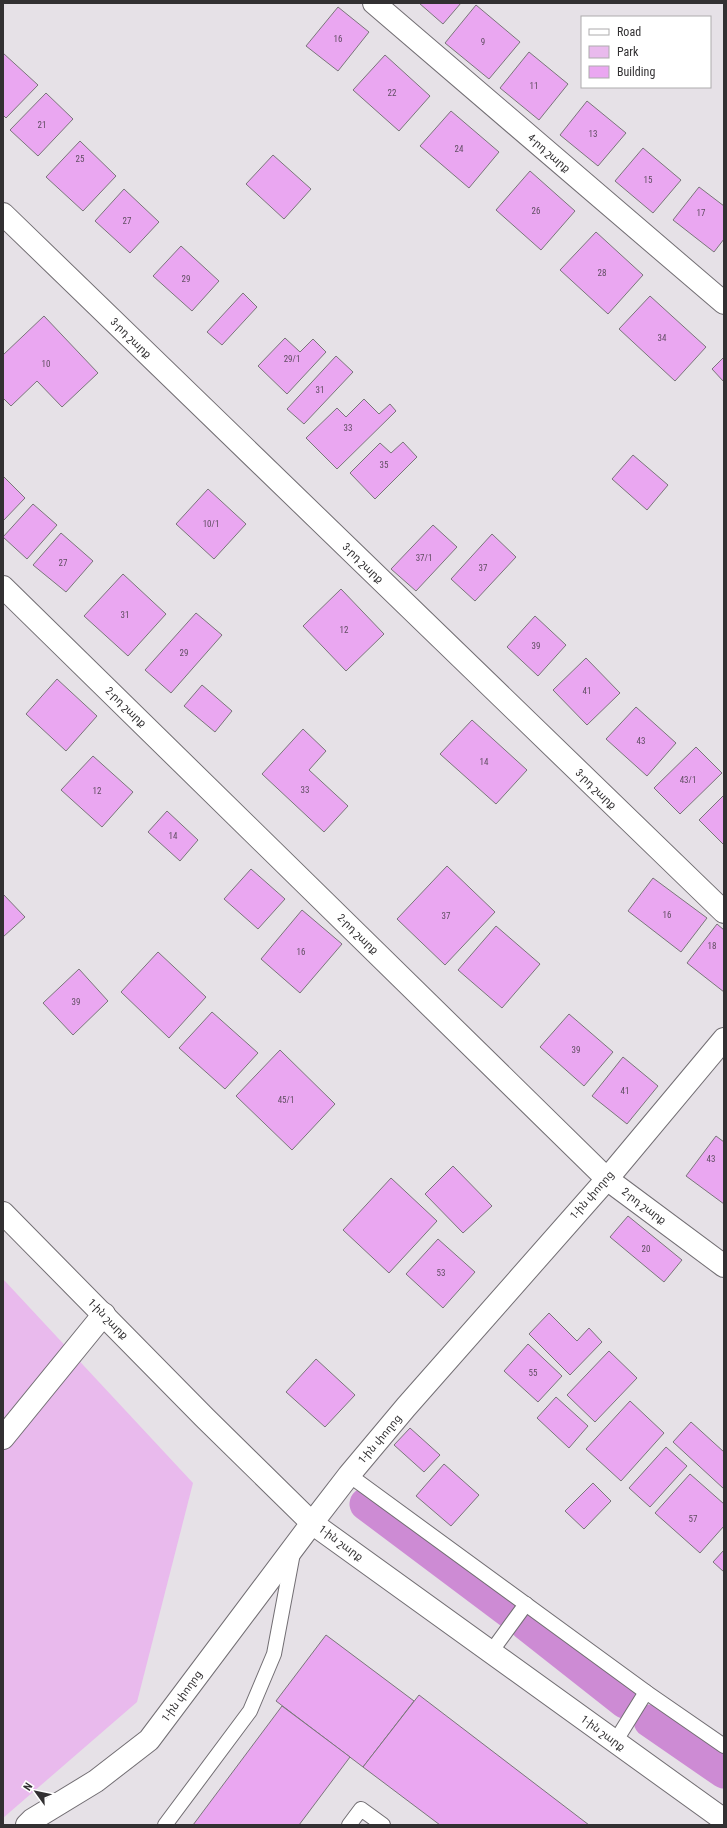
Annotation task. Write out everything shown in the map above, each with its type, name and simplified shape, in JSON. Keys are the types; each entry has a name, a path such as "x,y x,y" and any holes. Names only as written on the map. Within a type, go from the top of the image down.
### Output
{"street":[{"name":"4-րդ շարք","path":"374,3 724,303"},
{"name":"3-րդ շարք","path":"3,214 724,912"},
{"name":"2-րդ շարք","path":"3,587 607,1178 724,1266"},
{"name":"1-ին փողոց","path":"27,1825 32,1820 96,1781 149,1740 312,1522 349,1475 607,1178 724,1039"},
{"name":"1-ին շարք","path":"3,1213 205,1418 312,1522 724,1820"},
{"path":"3,1438 104,1314"}],"lane":[{"path":"349,1475 646,1692 724,1746"},
{"path":"165,1825 250,1711 274,1654 294,1547"},
{"path":"491,1652 526,1604"},
{"path":"615,1742 646,1692"},
{"path":"349,1825 361,1809 383,1825"}],"green space":[{"path":"3,1279 193,1483 137,1702 3,1818"}],"building":[{"path":"419,3 461,3 443,24"},
{"path":"476,5 520,42 489,79 445,43"},
{"path":"338,7 369,32 338,71 306,46"},
{"path":"529,52 568,84 539,120 500,88"},
{"path":"3,53 38,85 6,118 3,115"},
{"path":"385,55 430,96 399,131 353,90"},
{"path":"46,93 73,119 38,156 10,130"},
{"path":"587,101 626,133 598,166 560,135"},
{"path":"451,111 499,152 469,188 420,146"},
{"path":"80,141 116,176 83,211 46,177"},
{"path":"643,148 681,180 653,213 615,181"},
{"path":"273,155 311,189 284,219 246,184"},
{"path":"530,171 575,211 541,250 496,210"},
{"path":"699,187 724,206 724,239 714,252 673,220"},
{"path":"124,189 159,222 130,253 95,221"},
{"path":"596,232 643,275 608,314 560,270"},
{"path":"181,246 219,281 192,311 153,276"},
{"path":"243,293 257,307 222,345 207,332"},
{"path":"650,296 706,347 675,381 619,329"},
{"path":"44,316 98,373 62,407 37,381 11,406 3,398 3,355"},
{"path":"285,338 300,352 313,339 326,352 287,394 258,366"},
{"path":"336,356 353,372 304,424 287,409"},
{"path":"724,357 724,382 712,369"},
{"path":"364,399 379,414 390,404 396,411 337,469 306,438 337,408 346,417"},
{"path":"403,442 417,457 375,499 350,473 380,443 391,453"},
{"path":"633,455 668,485 647,510 612,479"},
{"path":"3,476 25,498 3,521"},
{"path":"208,489 246,524 214,559 176,524"},
{"path":"33,504 57,525 27,559 3,537"},
{"path":"433,525 457,547 416,591 391,569"},
{"path":"61,533 93,561 66,592 33,565"},
{"path":"492,534 516,557 475,601 451,579"},
{"path":"123,574 166,614 128,656 84,616"},
{"path":"341,589 384,634 346,671 303,626"},
{"path":"196,613 222,635 171,693 145,670"},
{"path":"535,616 566,645 538,676 507,647"},
{"path":"586,658 620,693 587,725 553,690"},
{"path":"57,679 97,716 66,751 26,714"},
{"path":"202,685 232,711 215,732 184,706"},
{"path":"636,707 676,743 647,776 606,739"},
{"path":"472,720 527,770 496,804 440,754"},
{"path":"303,729 326,751 309,770 348,806 324,832 262,774"},
{"path":"696,747 722,773 680,814 654,788"},
{"path":"93,756 133,792 102,827 61,790"},
{"path":"724,795 724,845 699,820"},
{"path":"167,811 198,840 180,861 148,832"},
{"path":"447,866 495,912 445,965 397,919"},
{"path":"251,869 285,899 258,929 224,899"},
{"path":"653,878 707,918 681,952 628,911"},
{"path":"3,894 25,917 3,937"},
{"path":"302,910 342,944 300,993 261,959"},
{"path":"717,924 724,930 724,992 687,963"},
{"path":"496,926 540,964 502,1008 458,970"},
{"path":"158,952 206,997 169,1038 121,992"},
{"path":"79,969 108,1001 73,1035 43,1003"},
{"path":"212,1012 258,1053 225,1089 179,1048"},
{"path":"569,1014 613,1052 584,1086 540,1047"},
{"path":"280,1050 335,1104 292,1150 236,1096"},
{"path":"623,1057 658,1086 627,1124 592,1096"},
{"path":"716,1136 724,1142 724,1204 686,1176"},
{"path":"453,1166 492,1206 463,1233 425,1194"},
{"path":"391,1178 437,1221 389,1273 343,1230"},
{"path":"628,1216 682,1260 664,1282 610,1237"},
{"path":"438,1239 475,1272 443,1308 406,1274"},
{"path":"549,1313 577,1341 589,1328 602,1342 570,1375 529,1334"},
{"path":"528,1344 562,1376 538,1402 504,1371"},
{"path":"609,1351 637,1378 595,1422 567,1395"},
{"path":"316,1359 355,1395 325,1427 286,1392"},
{"path":"556,1397 588,1426 569,1448 537,1418"},
{"path":"630,1401 664,1433 621,1481 586,1449"},
{"path":"691,1422 724,1452 724,1489 673,1442"},
{"path":"410,1428 440,1455 424,1472 394,1445"},
{"path":"666,1447 687,1466 650,1507 629,1488"},
{"path":"444,1464 479,1495 451,1526 416,1496"},
{"path":"690,1474 724,1504 724,1526 700,1553 655,1513"},
{"path":"593,1483 611,1501 584,1529 565,1511"},
{"path":"724,1550 724,1572 713,1562"},
{"path":"326,1635 414,1701 363,1767 276,1701"},
{"path":"419,1695 589,1825 440,1825 363,1767"},
{"path":"282,1706 350,1757 299,1825 193,1825"}],"waterway":[{"path":"366,1504 510,1612"},
{"path":"526,1624 625,1702"},
{"path":"650,1721 724,1772"}]}
